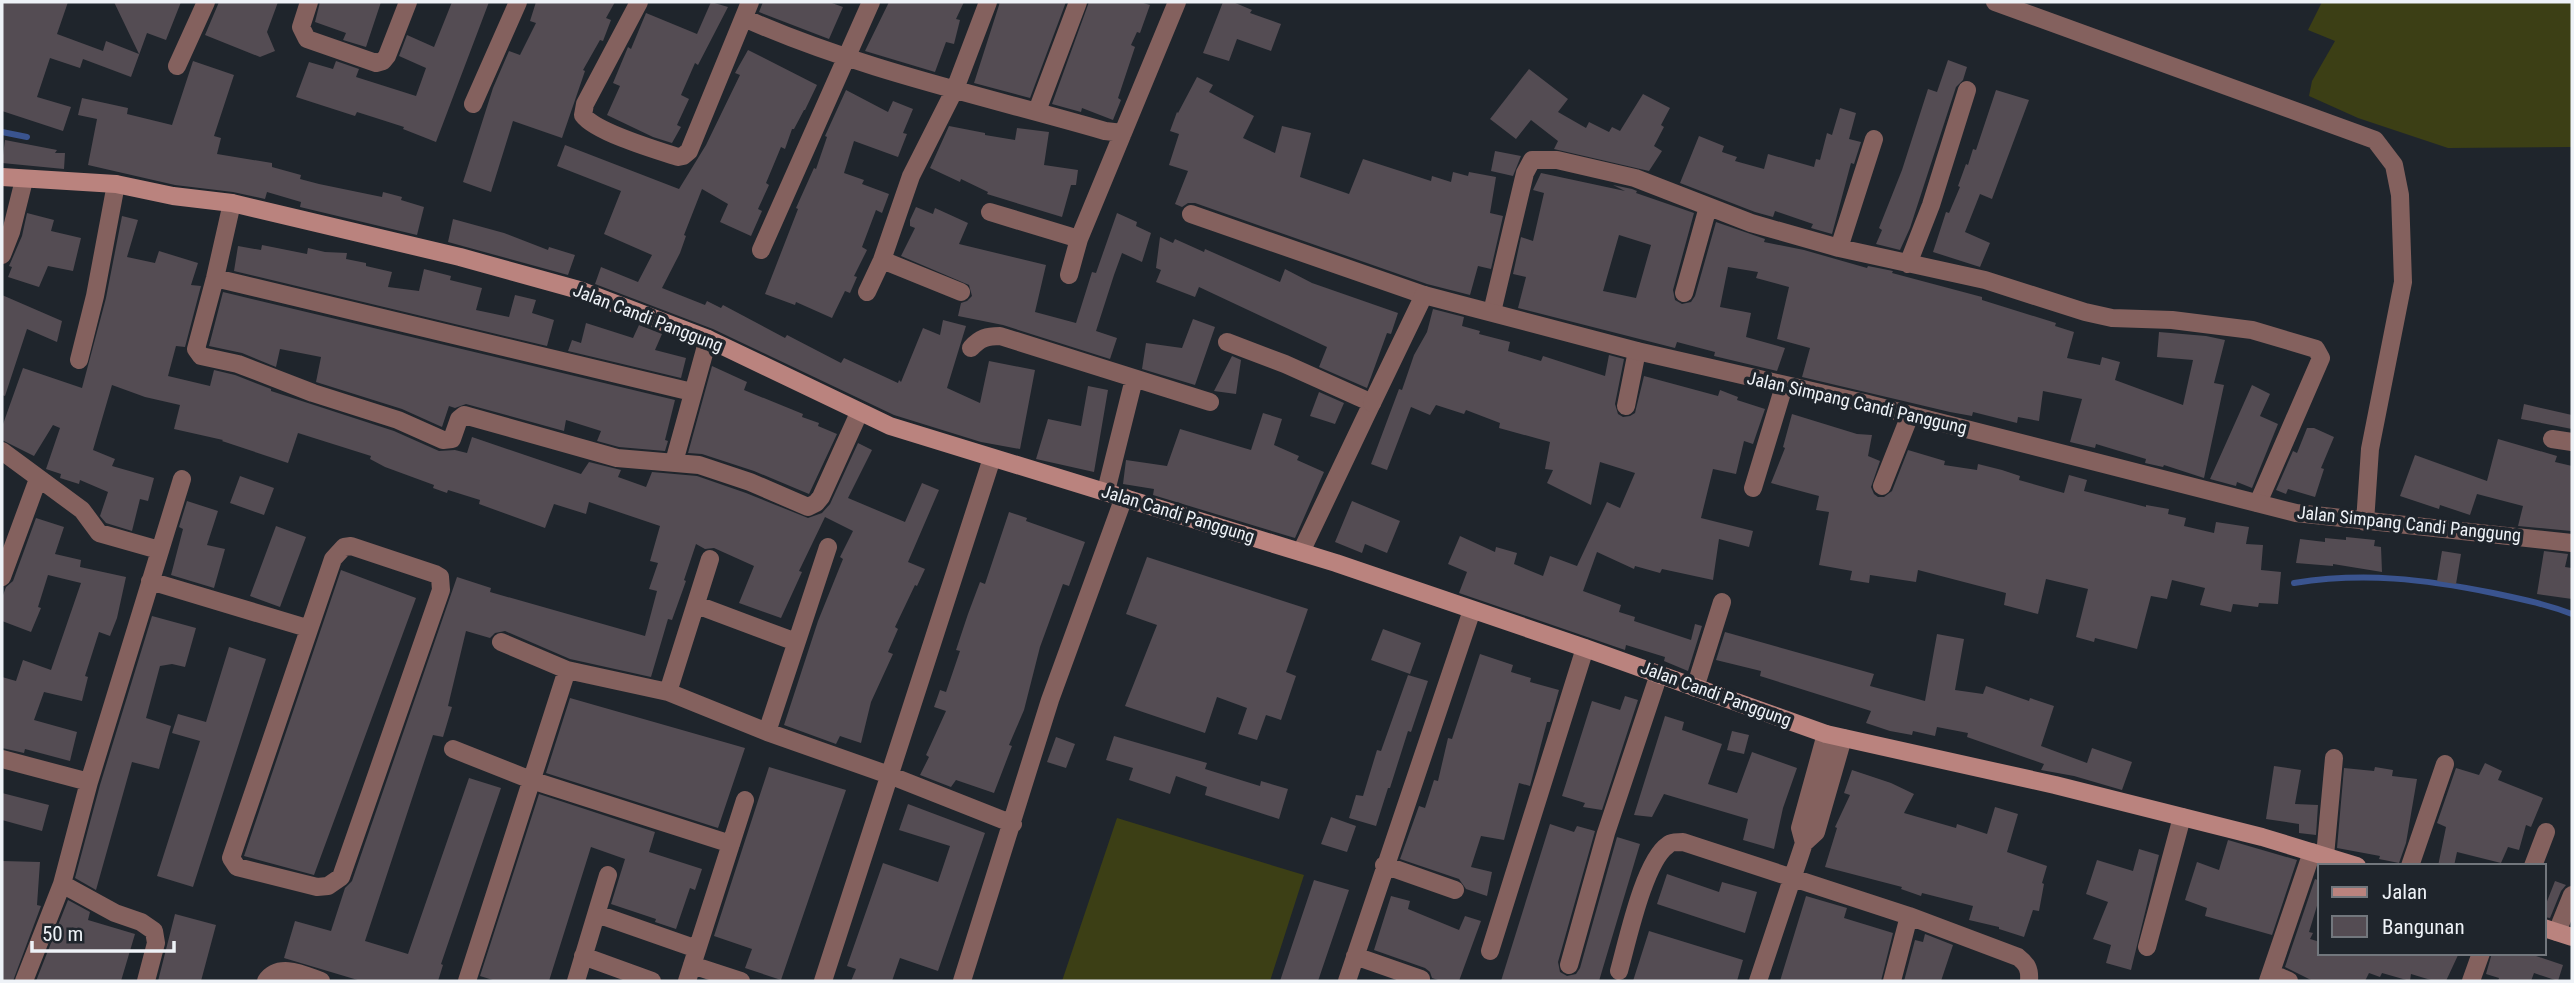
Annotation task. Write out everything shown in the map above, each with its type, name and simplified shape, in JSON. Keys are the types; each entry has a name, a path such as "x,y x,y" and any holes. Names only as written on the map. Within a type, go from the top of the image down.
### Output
{"main road":[{"name":"Jalan Candi Panggung","path":"2,177 116,184 173,196 232,203 460,257 579,290 708,339 890,426 1301,552 1834,736 1993,770 2182,817 2351,864"}],"street":[{"path":"177,66 206,2"},
{"path":"309,2 301,27 307,39 376,63 387,56 408,2"},
{"path":"473,104 518,2"},
{"path":"639,2 585,104 583,115 589,122 611,133 678,157 688,151 747,10 784,36 848,58 1105,131 1123,133"},
{"path":"761,250 871,2"},
{"path":"867,292 882,260 911,176 956,89 988,2"},
{"path":"1037,111 1079,2"},
{"path":"1069,275 1079,239 1177,2"},
{"path":"1994,2 2375,140 2394,165 2400,195 2403,282 2370,449 2365,522"},
{"path":"1908,264 1931,205 1967,90"},
{"path":"1839,248 1874,139"},
{"path":"1492,312 1525,173 1532,160 1557,160 1635,178 1751,223 1839,248 1985,280 2066,307 2112,318 2172,320 2252,330 2316,349 2321,353 2320,365 2258,503"},
{"path":"2,255 11,232 24,180"},
{"path":"79,360 95,296 116,184"},
{"path":"232,203 196,349 201,356 238,364 313,393 397,420 443,440 453,439 459,419 464,415 617,458 699,465 750,482 808,507 821,497 859,413"},
{"path":"1684,293 1708,207"},
{"path":"990,212 1079,239"},
{"name":"Jalan Simpang Candi Panggung","path":"1191,214 1424,295 1637,351 1910,415 2296,513 2572,543"},
{"path":"882,260 961,292"},
{"path":"215,278 692,392"},
{"path":"1301,552 1424,295"},
{"path":"971,348 988,336 1000,336 1210,402"},
{"path":"674,462 708,339"},
{"path":"1227,342 1285,364 1371,404"},
{"path":"1626,406 1637,351"},
{"path":"1106,491 1134,379"},
{"path":"1753,488 1784,386"},
{"path":"1882,486 1910,415"},
{"path":"2552,439 2572,442"},
{"path":"2,451 82,510 99,533 159,550"},
{"path":"823,981 992,458"},
{"path":"2,578 38,479"},
{"path":"24,981 62,884 89,782 182,480"},
{"path":"962,981 1050,700 1124,497"},
{"path":"344,547 363,550 440,578 441,590 341,877 328,886 317,887 237,867 230,858 307,628 333,559 344,547"},
{"path":"767,732 828,547"},
{"path":"668,692 710,559"},
{"path":"150,581 307,628"},
{"path":"1695,688 1722,602"},
{"path":"697,605 796,642"},
{"path":"1347,981 1472,610"},
{"path":"500,642 567,670 668,692 1013,824"},
{"path":"1490,951 1585,648"},
{"path":"467,981 567,670"},
{"path":"1569,965 1606,833 1659,674"},
{"path":"1758,981 1804,843 1816,832 1834,736"},
{"path":"453,749 531,780 731,844"},
{"path":"2289,981 2269,977 2319,854 2334,758"},
{"path":"2,759 89,782"},
{"path":"2411,864 2445,764"},
{"path":"692,965 745,800"},
{"path":"2147,947 2182,817"},
{"path":"2534,864 2546,832"},
{"path":"1619,971 1644,886 1658,856 1669,844 1683,842 1909,916 2018,957 2027,964 2029,981"},
{"path":"1384,865 1455,890"},
{"path":"576,981 608,875"},
{"path":"62,884 114,914 141,922 154,931 156,943 146,981"},
{"path":"2558,932 2572,895"},
{"path":"597,914 692,965 741,981"},
{"path":"1892,981 1909,916"},
{"path":"2471,981 2480,955"},
{"path":"583,956 652,981"},
{"path":"1355,956 1421,979"},
{"path":"266,981 280,971 294,972 321,981"}],"green space":[{"path":"2322,2 2572,2 2572,147 2448,148 2358,118 2309,96 2312,81 2335,41 2308,30"},
{"path":"1117,818 1304,875 1270,981 1062,981"}],"building":[{"path":"2,2 68,2 57,34 103,51 106,41 139,54 114,2 181,2 166,40 147,33 131,77 83,59 80,68 50,58 37,97 71,107 63,131 2,111"},
{"path":"219,2 278,2 267,32 275,51 260,57 205,35"},
{"path":"320,2 381,2 366,47 343,40 346,33 315,22"},
{"path":"452,2 489,2 436,142 403,129 404,127 357,112 355,116 296,97 309,62 333,69 336,61 359,69 356,77 416,96 426,68 399,56 407,35 434,47"},
{"path":"536,2 615,2 606,18 611,20 603,41 600,40 583,70 585,71 562,138 513,121 491,192 463,182 493,88 509,51 520,55 536,23 530,21"},
{"path":"711,2 728,7 698,65 695,63 681,95 689,99 677,125 681,127 672,143 607,115 620,86 613,83 646,13 697,34"},
{"path":"763,2 829,2 843,7 829,39 759,12"},
{"path":"889,2 964,2 956,19 960,20 954,44 946,42 935,72 865,51"},
{"path":"1000,2 1066,2 1030,98 974,83"},
{"path":"1089,2 1140,2 1150,5 1140,33 1137,32 1131,45 1135,47 1113,120 1082,108 1081,112 1052,104"},
{"path":"1223,2 1233,2 1252,10 1250,13 1281,24 1271,51 1237,39 1229,61 1203,53"},
{"path":"748,50 817,85 792,129 785,149 781,147 766,183 769,185 758,209 762,211 751,236 720,222 728,204 702,189 680,253 662,288 705,305 707,301 721,308 723,305 785,338 787,335 841,363 844,358 898,383 899,380 901,382 923,328 940,335 943,320 966,326 947,388 980,403 989,361 1035,370 1020,449 981,442 894,415 713,329 595,284 601,267 638,282 652,255 604,234 621,191 557,166 565,145 679,189 706,145 740,75 735,73"},
{"path":"1948,60 1967,67 1963,80 1956,87 1910,228 1900,250 1876,244 1882,230 1879,228 1902,170 1928,89 1937,92"},
{"path":"193,61 234,75 214,136 221,138 217,154 272,163 272,167 301,175 300,179 319,184 382,197 383,192 402,197 401,200 424,207 417,235 300,207 301,202 267,192 265,199 175,185 88,165 97,119 78,115 82,98 128,108 127,114 172,125"},
{"path":"1529,69 1568,99 1558,112 1586,128 1589,122 1609,132 1612,127 1620,131 1643,94 1670,108 1654,146 1662,151 1649,171 1554,149 1558,141 1531,120 1516,139 1490,119"},
{"path":"1197,77 1213,85 1209,92 1254,116 1243,138 1275,153 1282,126 1311,133 1300,177 1349,194 1363,159 1431,181 1432,176 1451,182 1453,172 1468,176 1469,172 1496,177 1490,213 1503,216 1491,269 1478,266 1470,295 1427,284 1195,203 1182,207 1175,204 1188,171 1169,165 1179,134 1170,131 1177,112"},
{"path":"846,90 888,112 893,101 913,109 903,133 907,134 898,157 854,141 844,173 864,180 862,184 889,194 882,213 876,210 862,247 867,250 854,276 857,277 850,293 845,291 832,318 796,302 795,305 765,294 798,209 796,208 814,168 816,169 827,137 825,136"},
{"path":"1996,90 2029,100 1992,199 1980,194 1965,232 1990,243 1980,267 1933,252 1946,212 1949,213 1960,187 1958,186 1966,164 1968,165 1973,149 1976,150"},
{"path":"1840,108 1856,113 1849,139 1861,142 1854,164 1851,163 1832,234 1811,228 1813,224 1775,211 1773,217 1755,212 1680,183 1699,136 1724,146 1722,152 1737,157 1735,161 1764,169 1768,154 1814,167 1816,159 1820,160 1827,133 1832,135"},
{"path":"949,126 1015,140 1017,128 1049,132 1044,165 1078,170 1076,185 1071,185 1062,217 987,194 988,192 961,179 960,182 930,168"},
{"path":"5,140 57,150 55,153 65,153 64,169 2,163"},
{"path":"1495,151 1521,156 1513,176 1491,171"},
{"path":"1541,173 1625,191 1613,185 1632,189 1637,191 1636,193 1694,213 1673,290 1675,300 1682,304 1691,302 1695,296 1716,222 1765,239 1764,242 1867,268 1868,266 1893,271 1892,273 1982,297 1982,300 2056,323 2055,326 2074,332 2067,358 2100,365 2102,357 2120,362 2115,380 2183,405 2193,360 2157,357 2159,332 2225,340 2214,383 2224,385 2204,478 2164,465 2145,463 2146,459 2096,444 2095,448 2070,442 2082,399 2043,391 2039,421 2018,417 2017,423 1973,412 1972,416 1950,412 1802,377 1810,348 1777,339 1789,287 1756,278 1758,272 1728,267 1720,307 1751,313 1746,337 1785,348 1777,371 1714,356 1715,352 1677,342 1675,348 1518,308 1526,277 1513,274 1521,237 1533,241 1544,193 1533,190","holes":["1619,235 1651,245 1636,298 1603,291"]},
{"path":"916,207 933,214 935,208 968,223 959,244 1046,265 1035,312 1076,323 1092,272 1096,273 1117,213 1137,222 1136,226 1151,233 1142,262 1122,253 1096,331 1117,338 1110,359 1003,325 958,316 961,303 972,296 969,285 901,256 915,228 910,226 910,220"},
{"path":"27,213 54,220 51,231 81,238 73,271 48,266 39,287 8,277 12,267 9,266 22,236"},
{"path":"122,216 138,220 127,257 155,263 159,251 198,263 191,285 201,286 185,347 176,346 168,376 210,386 214,370 235,375 271,391 394,431 439,451 455,450 467,453 472,437 581,474 589,462 621,470 618,477 646,487 652,472 697,476 808,518 822,513 830,504 858,443 872,450 848,498 905,522 922,483 939,490 908,562 925,569 895,627 898,629 888,652 893,654 871,702 861,743 840,736 836,744 784,725 818,621 843,559 840,557 853,531 825,517 799,571 802,572 781,618 739,603 754,566 714,548 705,549 696,544 672,620 668,619 651,677 570,659 505,631 495,633 490,638 466,631 448,706 452,707 443,737 433,735 365,941 408,954 469,778 501,788 441,964 443,965 438,981 361,981 284,958 295,921 331,931 345,888 352,881 457,577 491,588 490,592 645,636 657,591 649,589 658,563 650,561 660,526 589,502 586,514 554,504 545,528 479,504 480,500 433,488 434,485 385,467 370,459 371,456 298,433 288,463 223,440 174,429 180,405 145,397 112,385 93,450 115,459 112,466 154,478 148,501 140,499 132,531 106,523 100,516 108,492 80,480 79,484 60,478 61,474 46,469 60,428 53,425 34,456 2,440 2,427 23,368 82,388 106,298"},
{"path":"453,219 504,233 548,250 549,247 575,255 568,275 448,242"},
{"path":"1160,237 1173,243 1175,239 1204,252 1205,249 1280,282 1285,269 1312,283 1398,313 1391,334 1387,333 1367,388 1319,367 1327,347 1199,287 1195,297 1156,282 1161,270 1156,268"},
{"path":"262,245 307,254 308,248 347,253 346,259 392,272 388,287 419,291 424,269 451,276 450,280 482,288 476,310 509,317 515,295 536,300 532,313 554,320 547,346 234,271 238,246 261,250"},
{"path":"223,292 675,400 665,440 668,441 665,451 619,447 597,441 601,431 566,420 564,431 466,404 455,408 449,406 442,427 402,409 316,382 321,357 280,349 276,367 242,353 209,346"},
{"path":"2,295 62,321 57,342 27,329 5,396 2,395"},
{"path":"1433,309 1464,317 1462,326 1480,331 1479,334 1510,342 1508,351 1541,361 1543,356 1605,376 1609,355 1624,359 1615,404 1618,414 1623,417 1635,413 1644,376 1718,396 1720,390 1738,397 1737,400 1765,409 1753,444 1744,441 1736,474 1713,469 1701,518 1753,531 1749,547 1719,539 1713,580 1662,569 1660,573 1635,566 1634,569 1597,552 1583,591 1621,605 1619,612 1635,617 1634,621 1691,640 1695,624 1702,626 1688,671 1664,661 1665,657 1626,645 1625,650 1459,593 1467,572 1448,564 1460,536 1495,552 1496,547 1517,553 1514,564 1543,576 1550,556 1577,566 1607,502 1620,508 1635,473 1600,462 1591,505 1547,483 1553,470 1545,469 1550,442 1499,428 1500,423 1466,410 1464,414 1436,405 1430,415 1411,407 1387,470 1371,464 1399,389 1402,390 1414,355 1427,332"},
{"path":"1193,319 1215,327 1195,385 1142,369 1146,343 1182,348"},
{"path":"586,323 633,338 639,325 662,334 655,350 686,358 681,378 568,351 572,340 581,343"},
{"path":"1232,356 1241,360 1236,394 1214,391"},
{"path":"712,366 747,382 744,390 803,414 802,417 837,434 809,494 754,471 702,454 688,453"},
{"path":"2252,385 2270,394 2260,416 2278,424 2252,488 2237,482 2236,486 2210,479"},
{"path":"1088,386 1108,390 1094,472 1036,459 1048,419 1081,426"},
{"path":"1319,392 1344,403 1335,424 1310,416"},
{"path":"2524,404 2572,415 2572,429 2521,419"},
{"path":"1263,413 1282,419 1274,445 1299,456 1297,460 1324,472 1295,538 1153,495 1154,489 1123,484 1126,460 1167,466 1180,429 1251,450"},
{"path":"1792,414 1857,434 1872,435 1868,456 1880,461 1871,487 1878,497 1884,497 1892,491 1908,450 1945,461 1944,465 1977,470 1978,464 2002,470 2020,476 2019,480 2064,493 2069,475 2087,480 2084,491 2146,507 2169,509 2168,514 2186,518 2184,526 2214,533 2216,522 2249,527 2246,544 2263,545 2261,570 2281,572 2278,604 2259,603 2258,607 2233,604 2231,612 2200,605 2205,588 2172,580 2167,599 2151,596 2137,649 2095,638 2094,642 2076,637 2088,589 2046,579 2038,614 2004,605 2006,593 1918,570 1916,582 1870,575 1869,583 1850,580 1852,571 1819,565 1829,512 1816,510 1819,496 1771,483 1785,448 1783,447"},
{"path":"2307,428 2314,428 2334,437 2321,468 2324,469 2315,497 2288,489 2286,494 2276,490 2293,451 2297,453"},
{"path":"2498,439 2557,456 2555,462 2572,466 2571,531 2518,526 2523,506 2477,494 2470,515 2440,505 2439,509 2400,496 2415,455 2487,481"},
{"path":"240,476 274,488 264,515 230,503"},
{"path":"187,501 218,511 207,545 225,549 214,588 171,575 183,529 179,527"},
{"path":"1352,501 1400,521 1387,553 1365,544 1362,553 1335,542"},
{"path":"1009,512 1027,518 1026,521 1085,542 1069,586 1063,584 1040,647 1024,710 1009,745 1012,746 994,793 956,780 951,787 920,775 946,711 934,707 940,690 946,692 960,651 956,650 968,614 980,582 985,584"},
{"path":"36,518 64,527 55,554 81,560 80,567 126,577 110,636 99,632 85,676 88,677 82,701 44,692 34,720 77,732 70,761 25,749 24,753 2,748 2,677 16,681 23,660 51,670 81,583 48,575 38,607 41,608 31,632 2,621 2,598 6,587 13,581"},
{"path":"276,526 306,537 280,607 250,596"},
{"path":"2346,537 2375,540 2374,546 2381,547 2382,572 2333,564 2296,563 2300,539 2325,542 2325,538 2346,540"},
{"path":"2442,551 2461,554 2456,584 2437,581"},
{"path":"2544,551 2568,554 2565,567 2572,568 2572,599 2537,594"},
{"path":"1147,557 1308,609 1286,672 1296,676 1281,720 1266,715 1257,740 1238,734 1247,708 1217,697 1205,733 1125,706 1157,625 1126,614"},
{"path":"341,570 416,598 314,875 244,856"},
{"path":"152,616 196,628 185,667 172,664 160,666 146,718 171,726 159,769 132,762 96,890 75,878 100,785"},
{"path":"1383,629 1421,643 1410,674 1371,660"},
{"path":"1725,632 1874,674 1870,686 1925,701 1937,634 1964,639 1955,690 1983,694 1986,686 2029,701 2030,698 2054,706 2041,746 2087,763 2092,748 2132,762 2122,790 2041,770 2044,764 1967,737 1968,733 1937,727 1935,736 1913,731 1912,735 1866,723 1871,711 1760,676 1761,671 1716,660"},
{"path":"229,647 266,659 193,887 157,876 200,741 172,733 178,714 206,722"},
{"path":"1480,654 1513,665 1511,672 1531,678 1530,682 1559,690 1550,722 1547,722 1530,786 1519,783 1504,840 1481,836 1471,867 1492,872 1487,896 1466,889 1459,879 1400,859 1419,806 1425,808 1434,780 1438,781 1448,738 1452,739"},
{"path":"1408,675 1428,681 1376,826 1349,818 1356,795 1363,796 1377,750 1381,751"},
{"path":"1625,696 1638,700 1602,810 1583,807 1585,803 1562,796 1592,701 1620,710"},
{"path":"570,698 745,748 718,828 546,773"},
{"path":"1665,716 1684,722 1682,730 1722,744 1708,784 1737,793 1752,752 1797,768 1783,808 1774,849 1743,840 1748,819 1664,794 1652,817 1634,815"},
{"path":"1732,731 1749,735 1744,754 1727,750"},
{"path":"1114,736 1207,763 1205,769 1260,786 1261,781 1288,789 1279,819 1205,795 1207,787 1176,776 1170,794 1129,780 1133,768 1106,760"},
{"path":"1056,737 1075,744 1066,768 1047,762"},
{"path":"2485,763 2502,771 2498,780 2543,798 2531,827 2526,825 2519,850 2508,847 2501,863 2457,852 2454,864 2438,864 2446,827 2437,823 2456,768 2479,775"},
{"path":"2274,766 2301,770 2295,804 2318,805 2316,835 2299,833 2299,824 2266,819"},
{"path":"769,767 846,790 781,980 745,968 752,949 714,936"},
{"path":"2375,767 2393,770 2392,776 2417,779 2406,843 2399,863 2379,859 2380,856 2337,848 2344,768 2374,771"},
{"path":"1852,770 1914,794 1904,813 1956,828 1957,824 1987,834 1995,807 2018,814 2007,852 2047,866 2039,911 2033,910 2024,937 1999,927 1969,920 1973,906 1922,893 1921,896 1901,889 1902,887 1825,867 1837,828 1835,827 1850,795 1844,793"},
{"path":"2,793 49,805 42,831 2,820"},
{"path":"539,794 655,832 649,852 702,869 695,890 690,888 676,929 655,922 656,919 611,904 625,859 591,847 549,981 496,981 480,976"},
{"path":"908,804 985,833 938,971 900,958 892,981 851,981 856,969 847,966 883,863 938,882 950,846 899,830"},
{"path":"1331,817 1356,826 1347,852 1321,844"},
{"path":"1550,824 1574,832 1577,826 1595,831 1558,962 1560,972 1567,976 1576,974 1580,968 1617,837 1640,844 1599,981 1501,981"},
{"path":"2228,840 2297,860 2272,935 2205,916 2207,908 2185,900 2197,862 2219,870"},
{"path":"2139,849 2159,855 2131,970 2106,963 2111,945 2093,939 2108,902 2086,894 2097,860 2133,871"},
{"path":"2,861 40,862 37,905 41,906 13,981 2,981"},
{"path":"1667,874 1719,892 1722,882 1757,892 1745,933 1657,904"},
{"path":"2315,879 2318,880 2318,903 2309,932 2313,933 2310,939 2318,941 2318,955 2458,955 2446,981 2434,981 2411,974 2410,981 2382,973 2380,977 2369,973 2365,981 2313,981 2285,967"},
{"path":"1314,880 1349,890 1318,981 1280,981"},
{"path":"2555,881 2566,885 2550,918 2546,917 2546,904"},
{"path":"1391,896 1410,901 1408,909 1459,930 1465,916 1481,921 1459,981 1432,978 1425,968 1374,950"},
{"path":"1806,896 1847,908 1844,918 1893,933 1881,981 1780,981"},
{"path":"68,900 90,912 88,920 135,934 121,981 36,981"},
{"path":"175,914 216,925 201,981 158,981"},
{"path":"1649,931 1743,960 1737,981 1633,981"},
{"path":"1925,934 1953,945 1941,981 1904,981 1915,940 1923,942"},
{"path":"2491,955 2533,955 2563,965 2558,981 2534,973 2531,981 2498,981 2499,978 2486,974"}],"waterway":[{"path":"2,132 27,137"},
{"path":"2294,583 2345,578 2418,581 2503,595 2572,614"}]}
